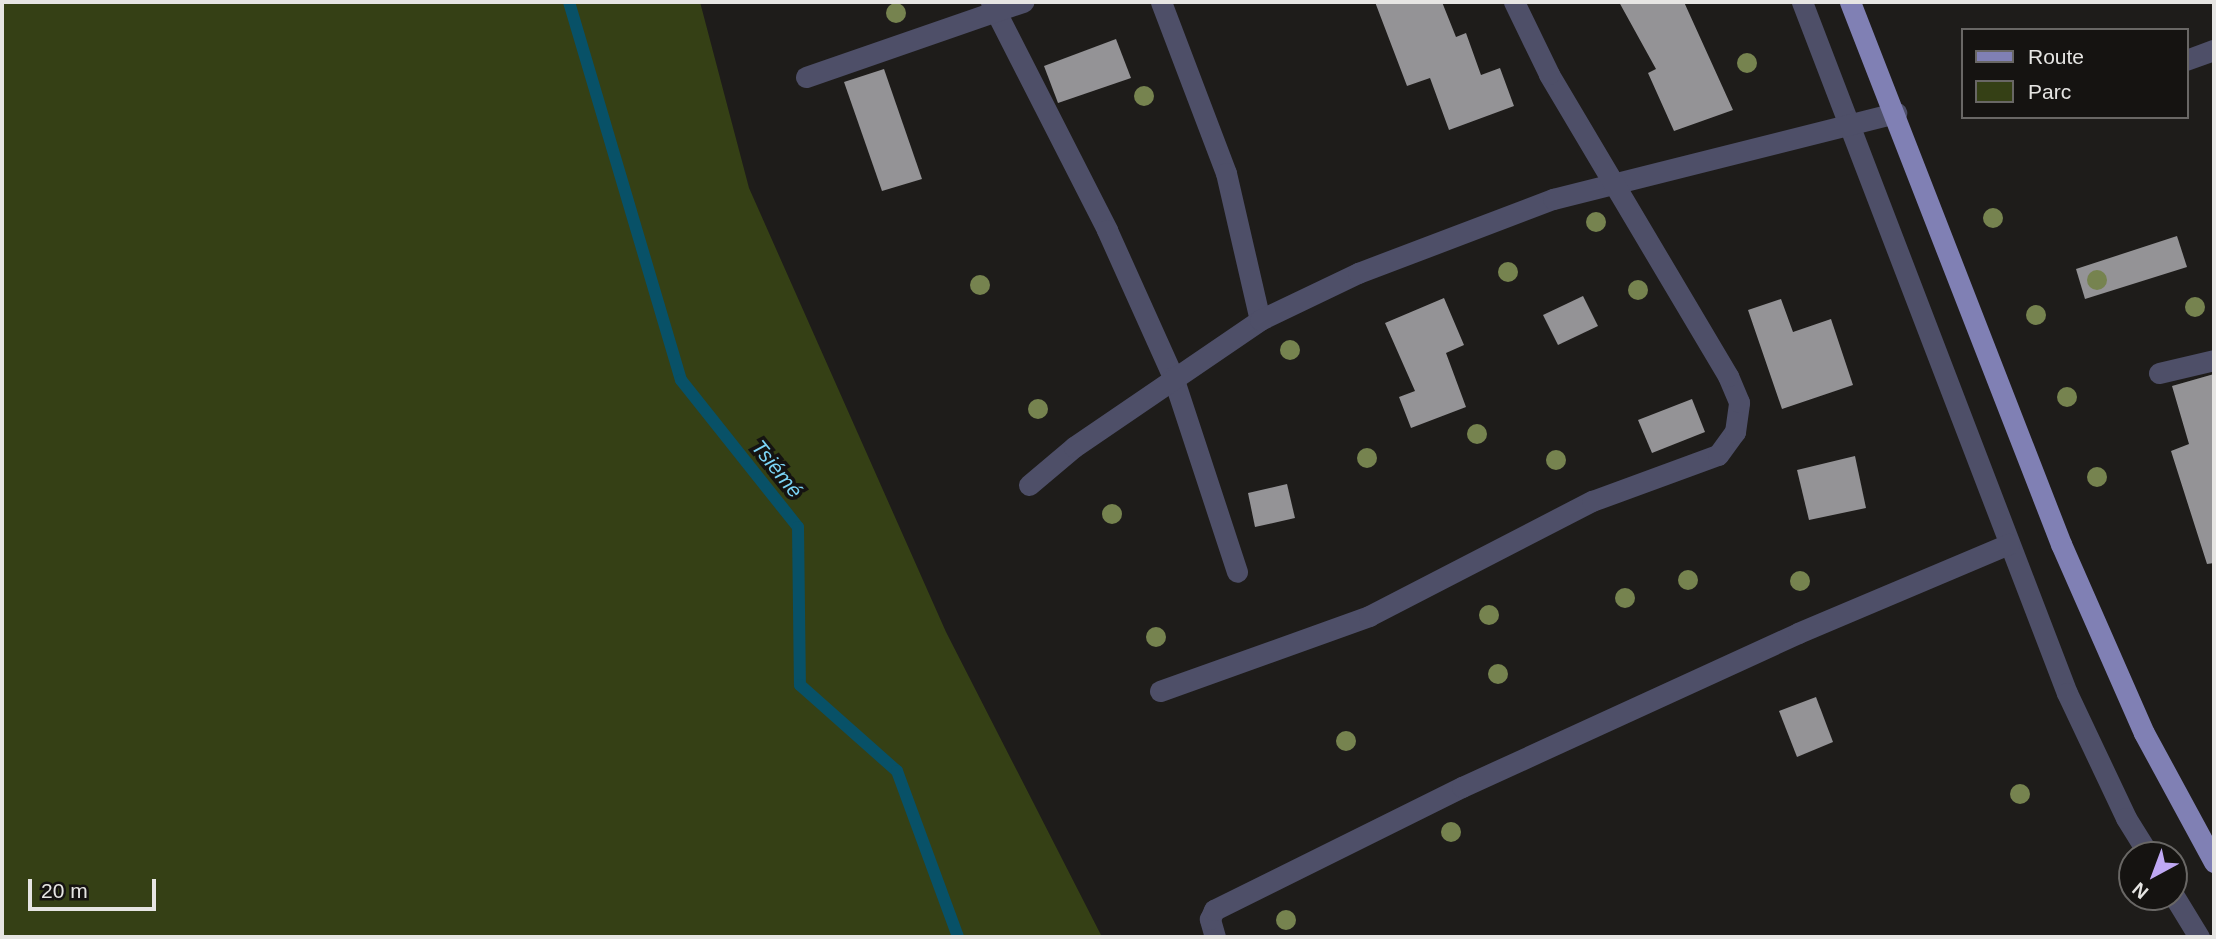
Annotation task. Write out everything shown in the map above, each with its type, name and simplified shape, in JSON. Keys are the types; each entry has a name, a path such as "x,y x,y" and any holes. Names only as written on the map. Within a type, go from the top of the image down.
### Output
{"main road":[{"path":"1850,2 1896,113 2061,544 2144,733 2214,862"}],"street":[{"path":"806,76 993,7 1023,2"},
{"path":"1161,2 1226,173 1261,320"},
{"path":"1160,691 1369,616 1592,501 1718,455 1735,432 1739,402 1728,376 1549,74 1514,2"},
{"path":"1802,2 1851,122 2067,693 2126,818 2140,841"},
{"path":"993,7 1107,230 1173,377 1237,572"},
{"path":"2188,59 2214,50"},
{"path":"1029,485 1173,377 1261,320 1358,273 1553,200 1851,122 1896,113"},
{"path":"2159,373 2214,360"},
{"path":"1215,937 1210,919 1214,910 1462,787 1798,633 2009,544"},
{"path":"2184,911 2200,937"}],"green space":[{"path":"2,2 700,2 749,188 946,632 1102,937 2,937"}],"building":[{"path":"1375,2 1442,2 1456,37 1466,33 1481,75 1500,68 1514,106 1449,130 1430,78 1407,86"},
{"path":"1619,2 1684,2 1733,110 1674,131 1648,73 1656,69"},
{"path":"1116,39 1131,78 1058,103 1044,66"},
{"path":"884,69 922,179 882,191 844,82"},
{"path":"2177,236 2187,267 2085,299 2076,269"},
{"path":"1583,296 1598,326 1558,345 1543,315"},
{"path":"1444,298 1464,345 1446,353 1466,407 1411,428 1399,397 1415,391 1385,323"},
{"path":"1781,299 1793,332 1831,319 1853,385 1782,409 1748,310"},
{"path":"2214,374 2214,563 2207,564 2171,451 2189,444 2172,386"},
{"path":"1692,399 1705,432 1652,453 1638,420"},
{"path":"1855,456 1866,508 1809,520 1797,470"},
{"path":"1287,484 1295,518 1255,527 1248,493"},
{"path":"1816,697 1833,742 1797,757 1779,711"}],"waterway":[{"name":"Tsiémé","path":"569,2 681,380 798,527 800,685 897,771 958,937"}]}
